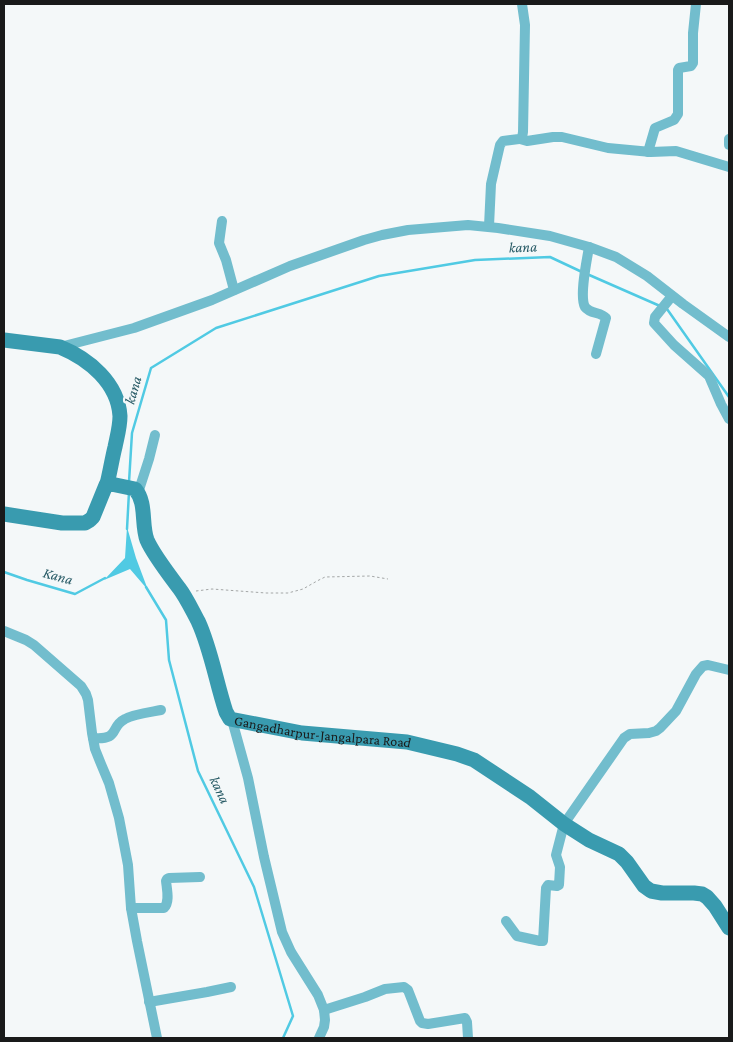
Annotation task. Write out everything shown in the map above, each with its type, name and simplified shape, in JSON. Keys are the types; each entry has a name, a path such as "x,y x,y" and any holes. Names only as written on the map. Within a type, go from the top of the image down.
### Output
{"street":[{"path":"520,139 523,132 525,32 522,4"},
{"path":"648,152 655,128 674,120 678,114 678,70 679,68 691,66 693,63 696,4"},
{"path":"489,226 491,184 502,141 520,139 527,141 567,137 608,148 648,152 679,151 729,166"},
{"path":"729,139 729,145"},
{"path":"222,221 219,243 234,290"},
{"path":"60,347 134,328 184,311 290,266 364,240 408,230 468,225 489,226 550,236 625,262 647,276 670,298 728,335"},
{"path":"589,250 583,288 586,308 587,310 603,314 606,318 596,354"},
{"path":"670,298 655,317 655,325 709,376 729,419"},
{"path":"4,340 60,347 78,356 93,367 107,382 116,398 120,424 110,484"},
{"path":"4,514 62,522 85,523 93,517 104,487 110,484 135,491 149,459 155,435"},
{"name":"Gangadharpur-Jangalpara Road","path":"135,491 142,508 147,540 184,595 202,631 229,718 302,733 407,742 474,760 543,806 564,824 589,840 619,854 628,862 644,886 651,891 694,893 707,897 729,928"},
{"path":"4,631 34,645 84,689 88,700 93,738 100,761 110,783 119,818 128,865 131,908 158,1038"},
{"path":"506,921 517,936 543,941 546,888 548,885 558,886 559,884 560,868 556,855 564,824 624,738 630,734 652,732 660,728 676,710 696,674 704,666 708,665 729,670"},
{"path":"93,738 110,736 120,722 128,717 161,710"},
{"path":"232,720 250,785 264,857 282,932 291,952 318,995 324,1010 326,1020 319,1038"},
{"path":"131,908 164,908 168,901 167,879 200,877"},
{"path":"149,1002 231,987"},
{"path":"324,1010 385,989 404,987 408,990 422,1023 428,1024 465,1018 468,1038"}],"path":[{"path":"184,595 199,590 212,589 288,593 300,590 329,577 374,576 388,579"}],"water":[{"path":"127,527 148,590 130,569 104,580 125,558"}],"waterway":[{"name":"kana","path":"129,482 132,433 151,368 216,328 379,276 475,260 550,257 582,272"},
{"name":"kana","path":"587,274 660,306"},
{"name":"kana","path":"665,309 667,309 729,397"},
{"name":"kana","path":"127,529 129,492"},
{"name":"Kana","path":"4,572 75,594 105,578"},
{"name":"kana","path":"146,587 166,620 169,660 198,771 254,887 293,1016 283,1038"}]}
